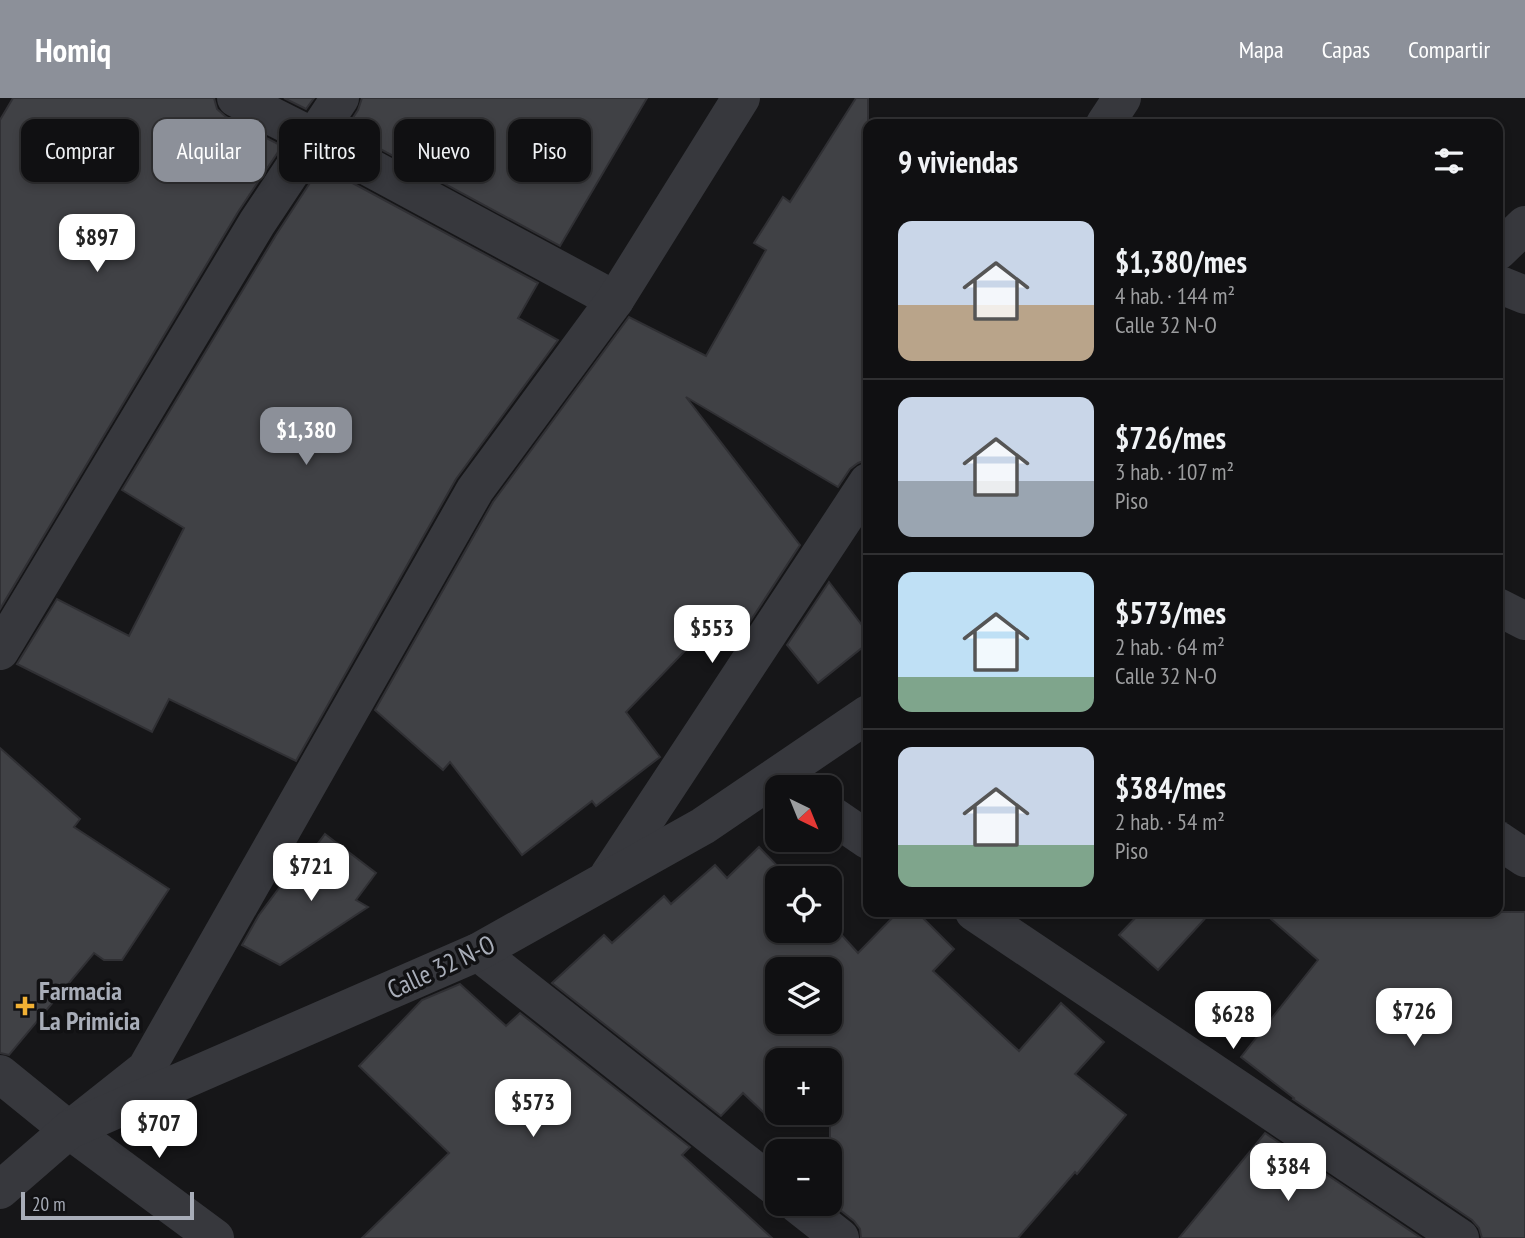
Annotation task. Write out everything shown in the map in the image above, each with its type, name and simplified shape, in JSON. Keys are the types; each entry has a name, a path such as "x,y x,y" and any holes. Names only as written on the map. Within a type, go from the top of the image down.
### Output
{"street":[{"path":"236,98 279,120"},
{"path":"327,119 340,98"},
{"path":"69,1130 146,1069 475,490 615,300 741,98"},
{"path":"1108,119 1122,98"},
{"path":"380,173 615,300"},
{"path":"0,651 257,223 285,182"},
{"path":"1503,246 1525,225"},
{"path":"1503,286 1525,295"},
{"path":"606,880 863,490"},
{"path":"1503,610 1525,621"},
{"name":"Calle 32 N-O","path":"792,775 863,718"},
{"name":"Calle 32 N-O","path":"0,1190 69,1130 478,952 765,792"},
{"path":"842,822 863,837"},
{"path":"1503,843 1525,858"},
{"path":"981,917 1460,1238"},
{"path":"478,952 765,1179"},
{"path":"0,1074 69,1130 215,1238"},
{"path":"812,1216 840,1238"}],"building":[{"path":"13,98 214,98 217,109 230,119 153,119 153,182 258,182 0,609 0,120"},
{"path":"284,98 314,98 306,109"},
{"path":"362,98 647,98 560,246 441,182 494,182 494,119 394,119 394,156 380,149 380,119 352,119"},
{"path":"856,98 868,98 868,119 863,119 863,461 850,469 838,487 686,397 800,545 732,649 702,633 626,712 660,757 596,806 592,801 522,855 450,762 443,770 375,710 493,502 629,317 706,356 766,250 754,243 783,197 790,202"},
{"path":"265,137 279,144 279,150 265,172"},
{"path":"311,182 351,182 538,283 518,318 558,340 456,479 296,761 169,699 152,732 17,664 57,599 129,636 184,528 122,490"},
{"path":"829,582 863,626 863,647 818,683 787,645"},
{"path":"0,748 80,819 74,827 169,889 122,960 104,960 94,953 9,1055 0,1053"},
{"path":"325,834 376,873 356,900 368,907 280,965 242,945 259,915 294,868 298,870"},
{"path":"759,847 777,866 765,866 765,943 842,943 842,935 858,953 893,917 922,917 954,949 933,971 1019,1051 1061,1003 1104,1042 1075,1074 1126,1115 1077,1174 1075,1172 1018,1238 861,1238 860,1229 842,1212 842,1139 830,1139 830,1125 842,1125 842,1048 765,1048 765,1114 743,1093 721,1116 552,983 604,935 612,943 664,896 671,904 715,865 727,878"},
{"path":"1503,912 1525,912 1525,1238 1482,1238 1479,1228 1472,1220 1293,1099 1241,1057 1318,960 1269,917 1503,917"},
{"path":"1136,917 1206,917 1158,970 1119,935"},
{"path":"460,984 506,1026 520,1013 690,1147 682,1155 772,1238 362,1238 449,1153 359,1066 422,1000"},
{"path":"1265,1133 1421,1238 1179,1238"}],"place":[{"name":"Farmacia La Primicia","path":"25,1006"}]}
